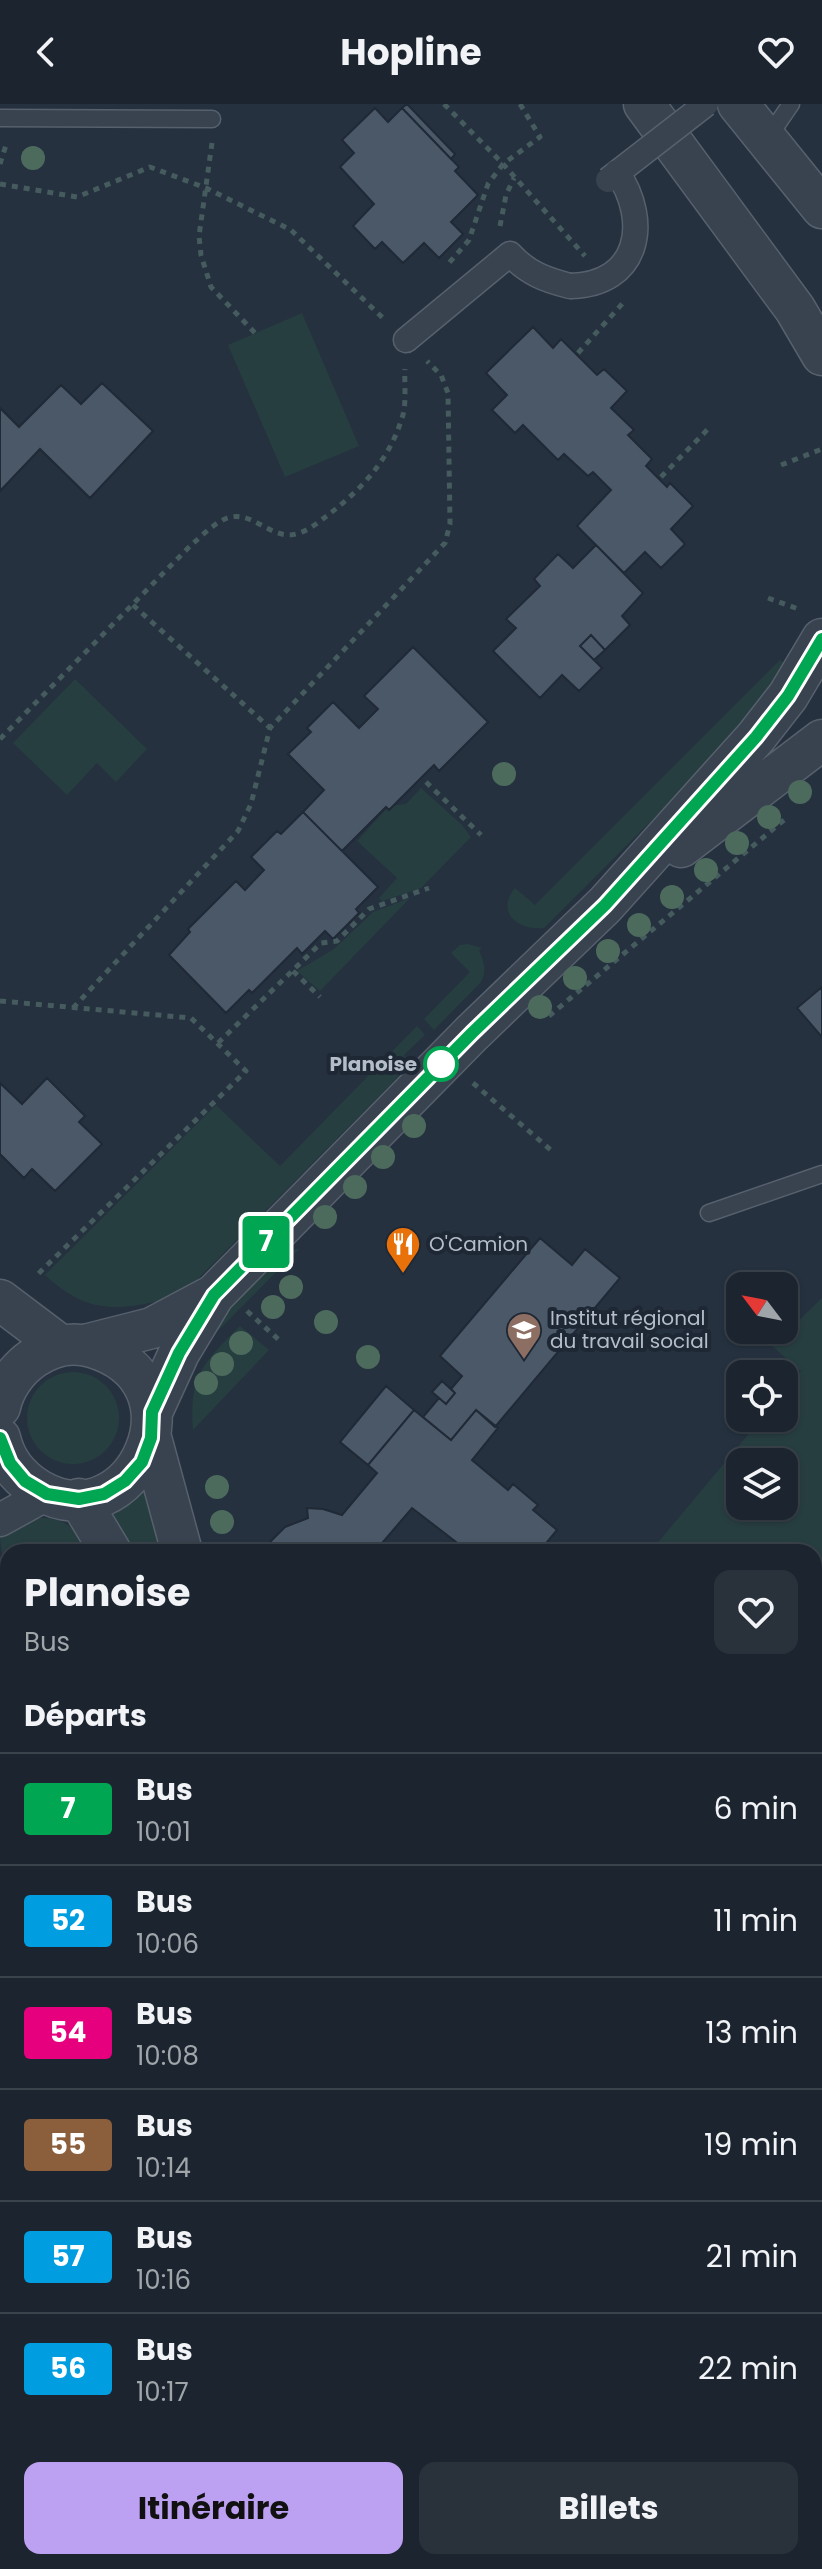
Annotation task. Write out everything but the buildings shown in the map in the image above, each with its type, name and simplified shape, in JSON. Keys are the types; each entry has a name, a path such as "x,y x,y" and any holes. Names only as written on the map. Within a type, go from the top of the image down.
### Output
{"street":[{"path":"644,104 795,309 822,355"},
{"path":"406,340 510,254 520,265 542,279 570,286 589,286 617,270 629,257 636,236 636,214 628,189 612,176 706,104"},
{"path":"738,104 822,208"},
{"path":"0,1520 63,1497 104,1494 125,1481 142,1462 152,1425 179,1353 231,1303 472,1033 605,905 756,737 788,696 822,639"},
{"path":"605,905 822,740"},
{"path":"0,1300 73,1345 110,1352 131,1367 145,1388 180,1544"},
{"path":"1,1398 16,1372 36,1355 152,1328 231,1303"},
{"path":"0,1438 10,1463 25,1481 63,1497 104,1544"}],"lane":[{"path":"744,104 767,139 791,104"},
{"path":"0,118 212,119"},
{"path":"709,1213 822,1174"}],"path":[{"path":"444,104 503,164 595,267"},
{"path":"448,264 469,240 488,184 503,164 540,137 520,104"},
{"path":"212,154 199,236 201,255 211,287 256,334"},
{"path":"0,184 77,197 150,167 206,188 291,230 441,375 448,393 450,524 445,543 270,728 251,804 238,831 73,1008"},
{"path":"500,221 514,178"},
{"path":"616,293 624,302"},
{"path":"578,353 634,293"},
{"path":"0,739 192,544 222,519 237,515 278,533 295,534 316,524 356,494 387,456 403,416 406,340"},
{"path":"661,477 708,429"},
{"path":"781,465 822,449"},
{"path":"768,598 796,608"},
{"path":"133,605 270,728"},
{"path":"426,782 481,835"},
{"path":"542,1021 785,819"},
{"path":"218,1043 321,943 337,941 369,909 429,888"},
{"path":"293,971 320,997"},
{"path":"0,1001 191,1018 246,1071 38,1274"},
{"path":"470,1079 552,1151"},
{"path":"231,1303 279,1340"}],"green space":[{"path":"302,313 359,446 285,477 228,345"},
{"path":"780,660 791,667 731,741 544,928 526,926 512,918 507,905 515,888 535,905"},
{"path":"75,679 147,749 116,782 97,763 67,795 13,743"},
{"path":"421,788 471,837 421,888 382,901 379,898 397,878 357,841 389,806 406,804"},
{"path":"410,898 320,991 297,971 334,949 373,912"},
{"path":"460,945 482,948 479,950 484,966 483,978 434,1030 424,1019 470,972 451,953"},
{"path":"417,1026 425,1035 404,1055 411,1064 188,1289 158,1307 155,1302 109,1307 71,1295 45,1275 216,1105 280,1166"},
{"path":"300,1248 204,1345 200,1338 278,1256"},
{"path":"822,1298 822,1544 657,1544 726,1461 726,1520 798,1520 798,1448 737,1448 750,1432 798,1432 798,1375 801,1371 798,1360 788,1360 772,1346 798,1344 798,1321"},
{"path":"240,1326 269,1350 193,1430 193,1396 201,1371 216,1350"},
{"path":"73,1372 91,1376 105,1386 115,1400 119,1418 115,1436 105,1450 91,1460 73,1464 55,1460 41,1450 31,1436 27,1418 31,1400 41,1386 55,1376"},
{"path":"147,1488 168,1544 124,1544 111,1513 131,1503"},
{"path":"34,1518 54,1519 69,1526 87,1544 1,1544 0,1538 11,1527"}],"bus line":[{"name":"7","path":"0,1438 10,1463 25,1481 47,1494 79,1499 104,1494 125,1481 142,1462 151,1438 152,1412 179,1353 214,1295 472,1033 605,905 756,737 788,696 822,639"}],"place":[{"name":"Planoise","path":"441,1064"},
{"name":"O'Camion","path":"403,1275"},
{"name":"Institut régional du travail social","path":"524,1361"}]}
